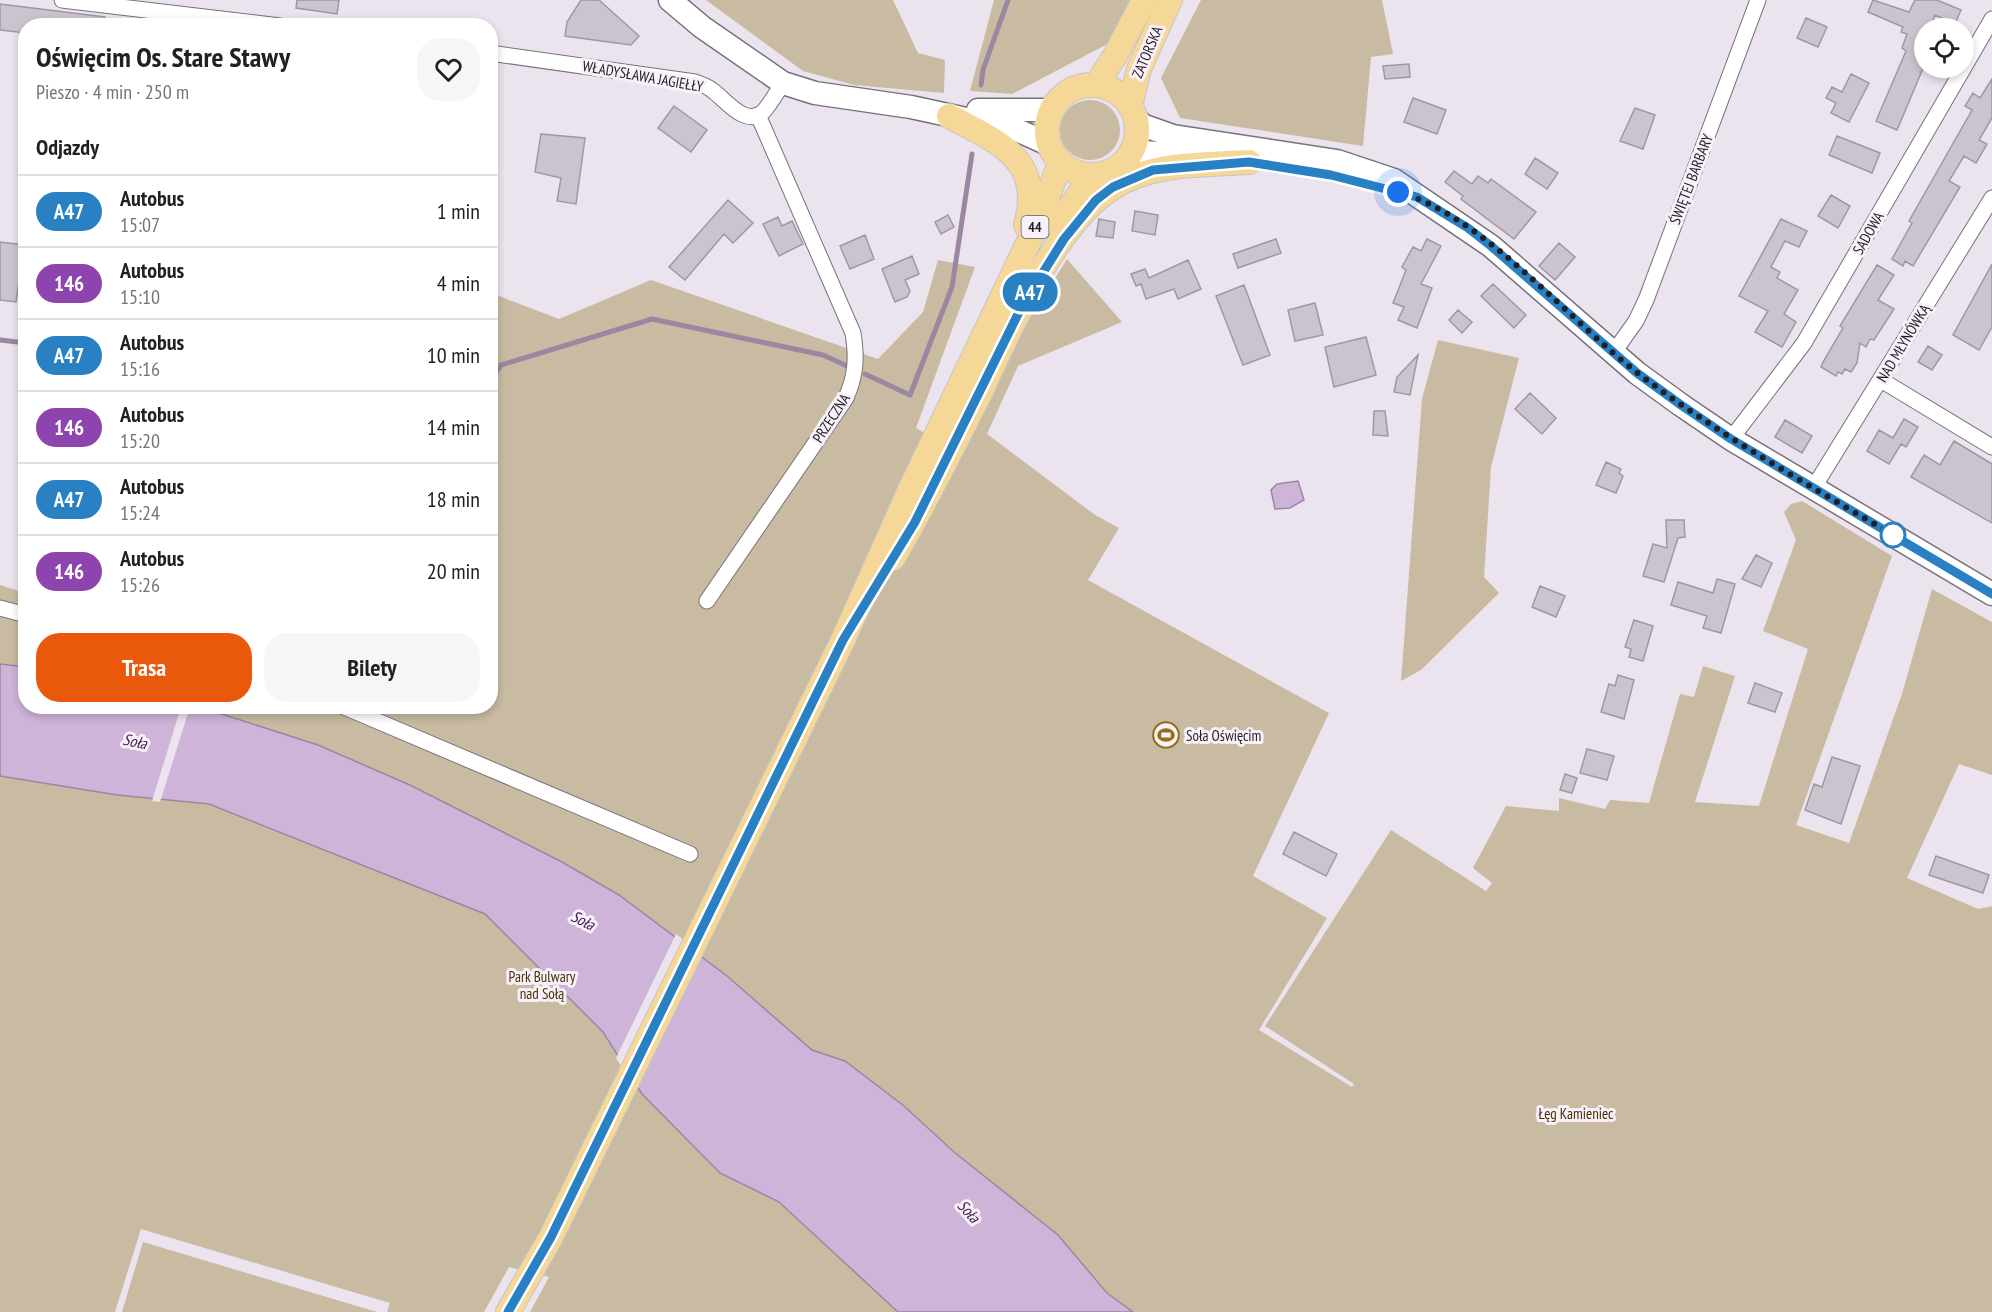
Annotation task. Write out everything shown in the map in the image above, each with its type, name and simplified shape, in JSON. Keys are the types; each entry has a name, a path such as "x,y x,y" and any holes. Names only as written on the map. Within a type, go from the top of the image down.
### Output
{"main road":[{"name":"ZATORSKA","path":"1096,85 1115,56 1144,0"},
{"name":"ZATORSKA","path":"1132,112 1139,69 1170,0"},
{"path":"1051,110 1070,91 1096,85 1109,88 1132,112 1137,129 1132,151 1115,169 1092,176 1080,174 1054,153"},
{"name":"44","path":"1014,298 1040,218 1054,153 1047,121 1051,110"},
{"path":"949,116 1005,146 1019,161 1030,184 1028,217 1014,298"},
{"path":"1014,298 1078,219 1113,187 1153,170 1249,162"},
{"name":"44","path":"508,1312 551,1237 843,640 904,502 1014,298 1050,237 1092,176"}],"street":[{"path":"62,0 202,18"},
{"path":"669,0 702,27 783,83 815,93 911,107 1017,129 1054,153"},
{"name":"ŚWIĘTEJ BARBARY","path":"1614,351 1632,328 1646,300 1758,0"},
{"name":"SADOWA","path":"1731,439 1804,343 1992,19"},
{"name":"WŁADYSŁAWA JAGIEŁŁY","path":"498,54 695,82 710,88 742,115 758,115"},
{"path":"758,115 764,111 783,83"},
{"path":"911,107 1016,112 1051,110"},
{"path":"1132,112 1142,125 1184,139 1311,156 1359,167 1394,180 1491,246 1637,373 1731,439 1992,594"},
{"name":"PRZECZNA","path":"707,601 846,398 855,377 857,358 853,333 758,115"},
{"path":"1132,151 1249,162 1331,175 1417,197"},
{"name":"NAD MŁYNÓWKĄ","path":"1814,487 1992,198"},
{"path":"1881,380 1992,447"},
{"path":"0,608 18,613"},
{"path":"361,714 690,854"}],"green space":[{"path":"706,0 893,0 918,53 945,60 944,93 854,85 803,71"},
{"path":"994,0 1134,0 1115,40 1012,94 970,91"},
{"path":"1201,0 1382,0 1393,54 1371,57 1363,146 1180,118 1161,78"},
{"path":"1084,100 1096,100 1112,108 1118,118 1120,130 1118,142 1112,152 1096,160 1084,160 1068,152 1060,136 1060,124 1068,108"},
{"path":"1067,259 1122,322 1018,366 987,434 1095,515 1119,528 1088,580 1329,713 1253,876 1327,918 1259,1030 1352,1087 1354,1084 1265,1026 1391,830 1486,891 1492,883 1473,868 1506,806 1559,811 1559,798 1605,809 1610,800 1649,803 1680,694 1694,697 1703,666 1735,676 1695,802 1759,806 1808,649 1763,631 1796,540 1784,512 1791,504 1802,501 1892,556 1796,825 1849,843 1902,694 1932,589 1992,622 1992,775 1959,764 1907,878 1978,909 1992,906 1992,1312 1133,1312 1107,1293 1058,1235 954,1152 904,1106 762,1194 779,1202 898,1312 530,1312 549,1277 509,1267 484,1312 387,1312 390,1303 141,1229 115,1312 0,1312 0,585 18,591 18,714 498,714 498,296 559,319 651,280 878,359 923,312 938,260 975,267 916,428 959,453 1029,320"},
{"path":"1438,340 1519,358 1491,467 1484,577 1499,593 1421,670 1401,681 1422,399"},
{"path":"143,1242 377,1312 122,1312"}],"water":[{"path":"1298,481 1304,500 1290,508 1275,509 1271,490 1277,484"},
{"name":"Soła","path":"0,664 18,666 18,714 222,714 318,745 410,785 562,862 619,895 727,976 812,1050 845,1061 904,1106 954,1152 1058,1235 1107,1293 1133,1312 898,1312 779,1202 720,1173 642,1094 603,1032 485,914 209,804 117,795 0,776"}],"pier":[{"path":"179,714 188,714 160,802 152,801"},
{"path":"676,934 703,954 636,1091 616,1058"}],"building":[{"path":"297,0 339,0 337,14 296,8"},
{"path":"581,0 599,0 639,36 631,45 565,36 567,22"},
{"path":"1873,0 1909,12 1915,0 1937,0 1961,10 1958,18 1942,18 1935,15 1934,18 1914,18 1914,78 1919,78 1897,130 1876,121 1906,51 1902,48 1907,34 1901,32 1903,27 1868,12"},
{"path":"0,4 105,17 18,18 18,32 0,30"},
{"path":"1806,18 1827,27 1818,47 1797,38"},
{"path":"1409,64 1410,77 1385,79 1383,66"},
{"path":"1851,74 1869,83 1849,122 1831,113 1836,103 1826,98 1832,87 1842,92"},
{"path":"1992,79 1992,118 1979,140 1987,144 1976,163 1964,156 1949,181 1960,187 1913,266 1905,261 1903,266 1892,259 1912,223 1909,221 1972,110 1965,106 1973,93 1980,98"},
{"path":"1413,98 1446,110 1437,134 1404,122"},
{"path":"674,106 707,130 691,152 658,128"},
{"path":"1635,108 1655,115 1643,149 1620,141"},
{"path":"541,134 585,138 576,204 557,201 561,178 535,172"},
{"path":"1837,136 1880,153 1872,173 1829,155"},
{"path":"1535,158 1558,173 1547,189 1525,174"},
{"path":"1454,171 1472,184 1478,176 1488,183 1491,179 1536,212 1514,239 1461,199 1463,196 1445,182"},
{"path":"1831,195 1850,206 1838,228 1818,216"},
{"path":"728,200 753,223 733,243 724,234 685,280 669,267"},
{"path":"1135,211 1158,215 1155,235 1132,231"},
{"path":"948,215 954,227 941,234 935,222"},
{"path":"778,217 782,226 792,221 803,244 779,256 763,224"},
{"path":"1099,219 1115,222 1113,238 1096,236"},
{"path":"1781,219 1807,231 1799,247 1785,241 1771,267 1780,272 1777,278 1798,290 1784,314 1796,322 1782,347 1755,332 1768,311 1739,296"},
{"path":"865,235 874,259 850,269 840,246"},
{"path":"1276,239 1281,253 1238,268 1233,254"},
{"path":"1427,239 1441,246 1421,284 1432,288 1417,328 1398,320 1404,307 1393,303 1406,270 1402,267 1413,247 1421,251"},
{"path":"0,242 18,244 16,302 0,300"},
{"path":"1559,243 1575,257 1555,280 1539,266"},
{"path":"912,256 919,274 905,280 910,291 907,297 895,302 882,269"},
{"path":"1188,260 1201,289 1178,299 1174,289 1146,299 1141,284 1136,286 1131,274 1145,269 1149,278"},
{"path":"1992,264 1992,327 1979,350 1953,335"},
{"path":"1877,265 1894,275 1878,300 1894,309 1874,340 1870,339 1866,347 1860,343 1857,363 1851,372 1845,369 1842,374 1838,372 1836,376 1821,367 1843,328 1840,326"},
{"path":"1493,284 1526,315 1514,328 1481,296"},
{"path":"1244,285 1270,355 1243,365 1216,296"},
{"path":"1315,303 1323,335 1295,341 1288,310"},
{"path":"1458,310 1472,322 1462,333 1449,320"},
{"path":"1366,337 1376,375 1334,387 1325,347"},
{"path":"1928,346 1942,355 1932,370 1918,362"},
{"path":"1418,355 1410,395 1394,392 1397,377"},
{"path":"1530,393 1556,418 1542,434 1515,409"},
{"path":"1374,411 1385,411 1388,436 1373,435"},
{"path":"1904,419 1918,427 1906,447 1901,444 1889,464 1867,451 1879,430 1893,438"},
{"path":"1785,420 1812,436 1802,453 1775,437"},
{"path":"1954,441 1992,464 1992,523 1911,477 1924,455 1940,465"},
{"path":"1606,462 1621,469 1619,473 1623,476 1616,493 1596,485"},
{"path":"1666,520 1684,520 1685,537 1678,538 1664,582 1643,576 1653,544 1667,548"},
{"path":"1756,555 1772,563 1761,587 1742,579"},
{"path":"1717,579 1735,584 1721,633 1703,628 1707,616 1671,605 1678,582 1713,593"},
{"path":"1540,586 1565,596 1556,617 1532,607"},
{"path":"1634,620 1653,626 1643,661 1629,657 1631,649 1625,647"},
{"path":"1618,675 1634,680 1624,719 1601,712 1609,684 1615,686"},
{"path":"1755,683 1782,693 1775,712 1748,703"},
{"path":"1587,749 1614,756 1607,780 1580,773"},
{"path":"1832,757 1860,766 1841,824 1805,810 1814,784 1822,787"},
{"path":"1565,774 1577,778 1572,793 1560,790"},
{"path":"1294,832 1337,854 1326,876 1283,854"},
{"path":"1936,856 1989,875 1983,893 1929,875"}],"waterway":[{"path":"981,85 983,70 1008,0"},
{"path":"865,374 910,395 952,287 972,154"},
{"path":"498,369 501,365 652,319 823,355 847,366"},
{"path":"0,340 18,342"}],"bus line":[{"name":"A47","path":"508,1312 551,1237 843,640 915,522 1022,306 1078,219 1096,200 1113,187 1135,176 1171,167 1249,162 1331,175 1417,197 1468,228 1491,246 1637,373 1681,405 1731,439 1992,594"}],"place":[{"name":"Soła Oświęcim","path":"1166,735"}],"route":[{"path":"1398,192 1417,197 1468,228 1637,373 1681,405 1731,439 1893,535"}],"park label":[{"name":"Park Bulwary nad Sołą","path":"542,984"},
{"name":"Łęg Kamieniec","path":"1576,1113"}]}
